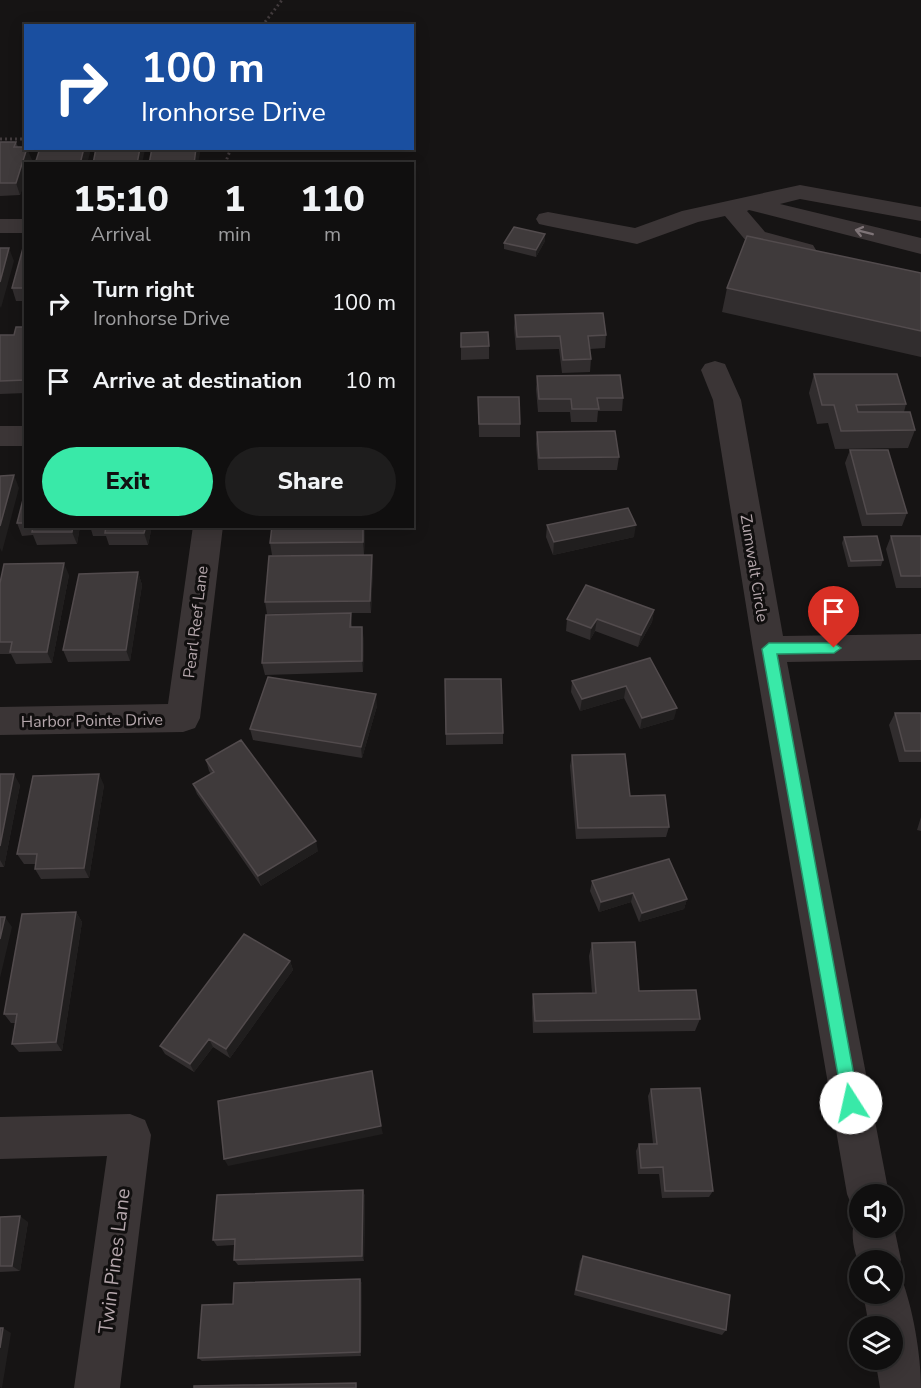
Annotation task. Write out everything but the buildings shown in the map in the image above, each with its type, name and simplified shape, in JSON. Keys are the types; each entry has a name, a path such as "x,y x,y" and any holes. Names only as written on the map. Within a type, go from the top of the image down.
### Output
{"street":[{"path":"548,219 637,236 691,216 800,192 921,214"},
{"path":"740,205 921,246"},
{"path":"740,205 756,237 822,255"},
{"path":"0,226 24,225"},
{"name":"Zumwalt Circle","path":"715,370 727,400 769,649 866,1184"},
{"path":"0,436 24,435"},
{"name":"Pearl Reef Lane","path":"183,718 208,528"},
{"path":"769,649 921,647"},
{"name":"Harbor Pointe Drive","path":"0,721 183,718"},
{"name":"Twin Pines Lane","path":"0,1138 130,1135 97,1388"},
{"path":"899,1370 903,1388"}],"path":[{"path":"264,24 282,0"},
{"path":"0,139 24,139"}],"route":[{"path":"834,648 769,649 851,1103"}]}
